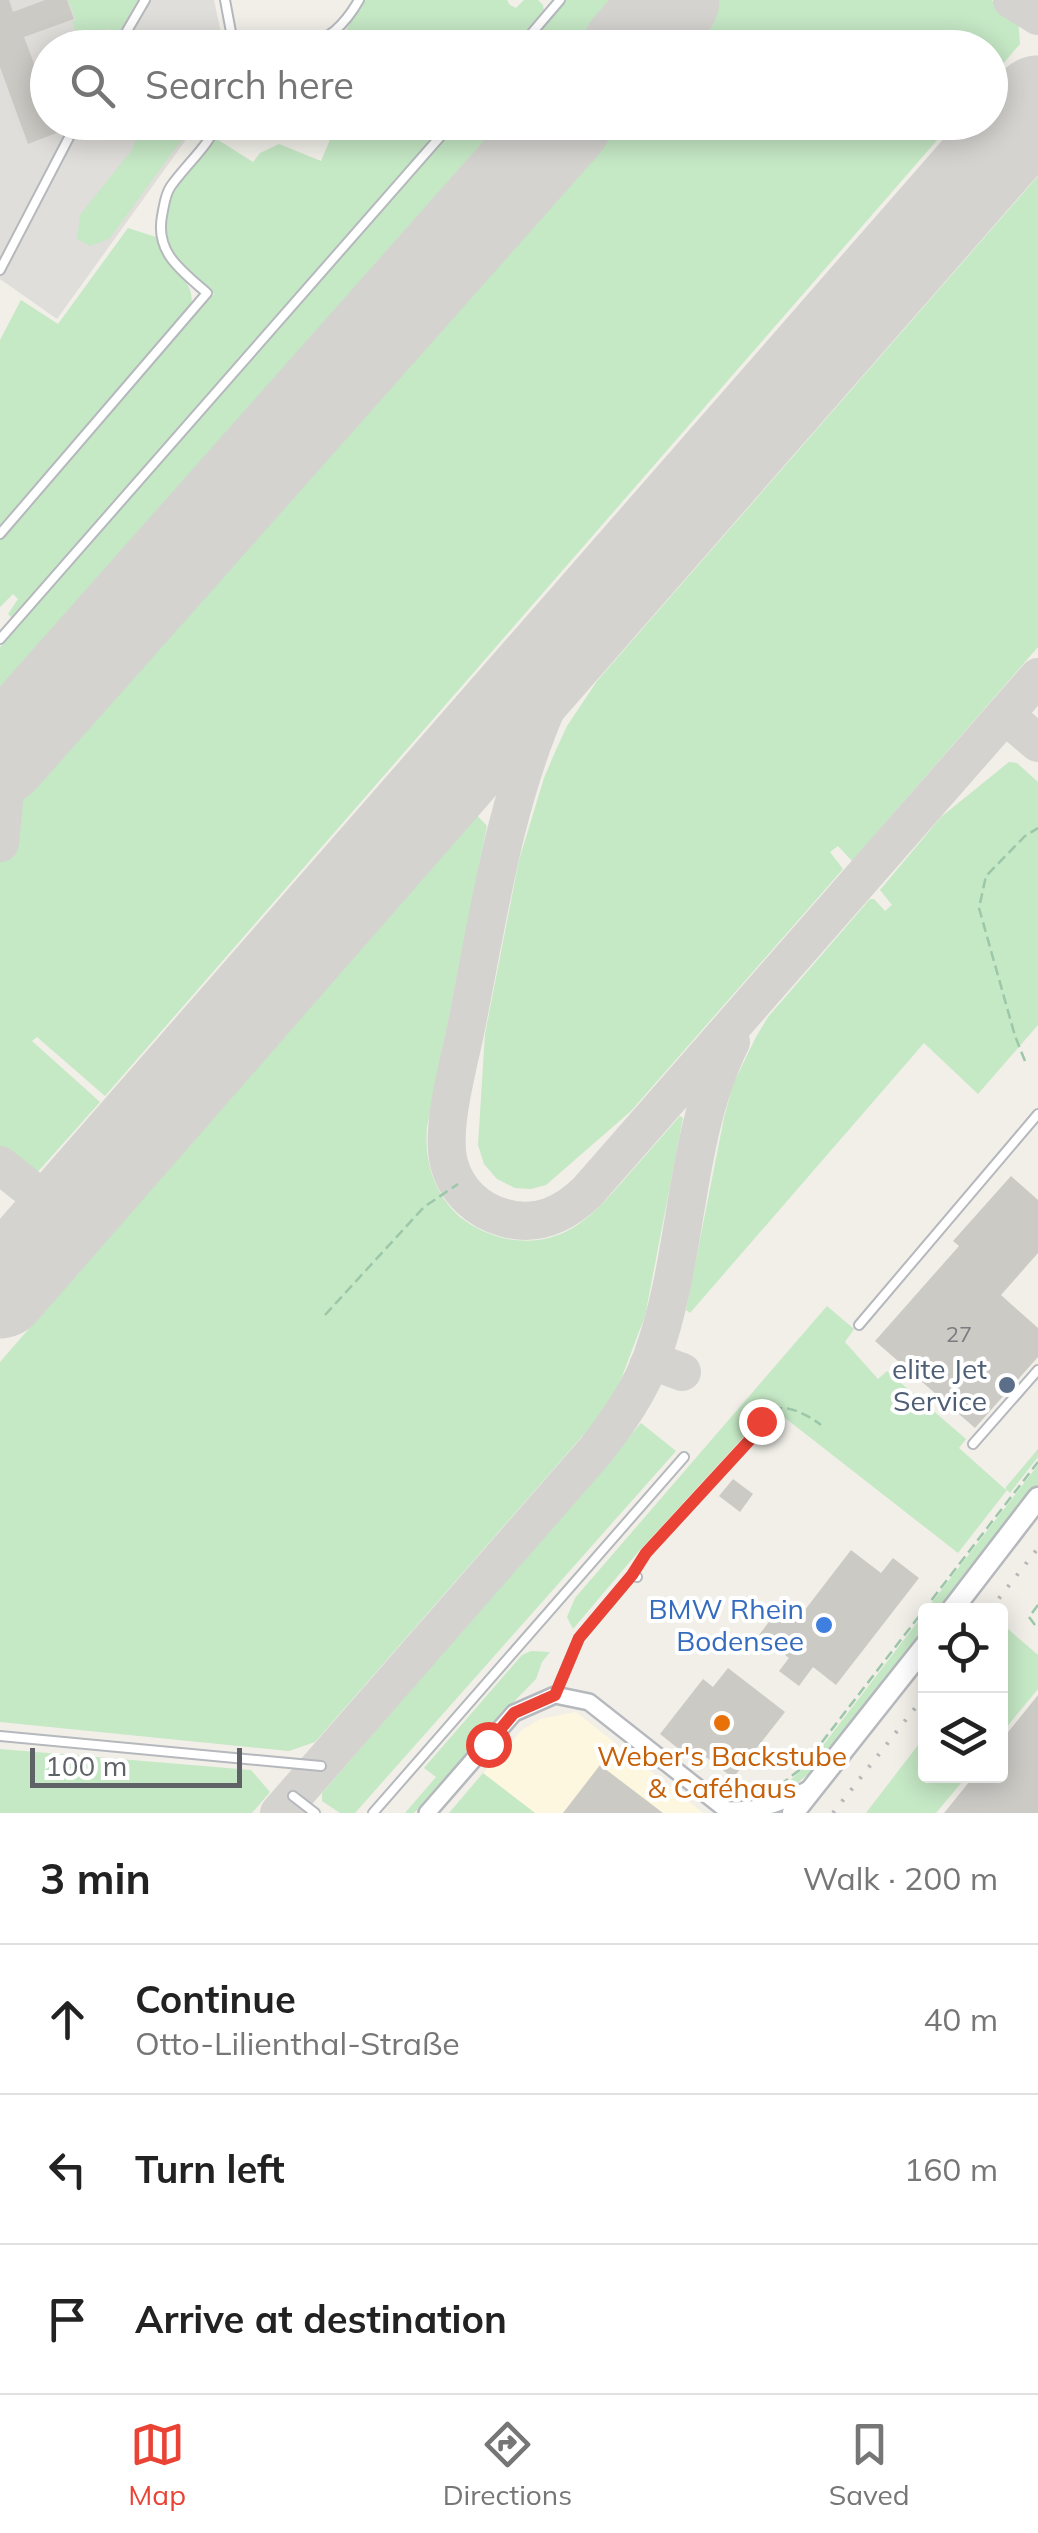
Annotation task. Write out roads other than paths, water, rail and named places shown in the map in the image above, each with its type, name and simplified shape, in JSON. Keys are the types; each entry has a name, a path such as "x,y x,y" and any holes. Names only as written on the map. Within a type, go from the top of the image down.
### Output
{"street":[{"path":"957,1603 1038,1498"},
{"path":"793,1813 918,1654"},
{"path":"427,1813 514,1713 555,1695 589,1702 729,1811 752,1811 815,1786"}],"lane":[{"path":"127,30 145,0"},
{"path":"226,0 231,30"},
{"path":"338,30 360,0"},
{"path":"533,30 557,1"},
{"path":"0,270 68,140"},
{"path":"0,534 207,293 171,258 161,242 160,228 168,190 208,140"},
{"path":"0,639 437,140"},
{"path":"858,1325 1038,1114"},
{"path":"972,1444 1038,1370"},
{"path":"373,1813 684,1457"},
{"path":"555,1695 579,1638 634,1576"},
{"path":"0,1736 321,1766"},
{"path":"294,1796 315,1813"}],"railway":[{"path":"995,1603 1038,1548"},
{"path":"833,1813 918,1704"}],"place":[{"name":"elite Jet Service","path":"1007,1385"},
{"name":"BMW Rhein Bodensee","path":"824,1625"},
{"name":"Weber's Backstube & Caféhaus","path":"722,1723"}]}
